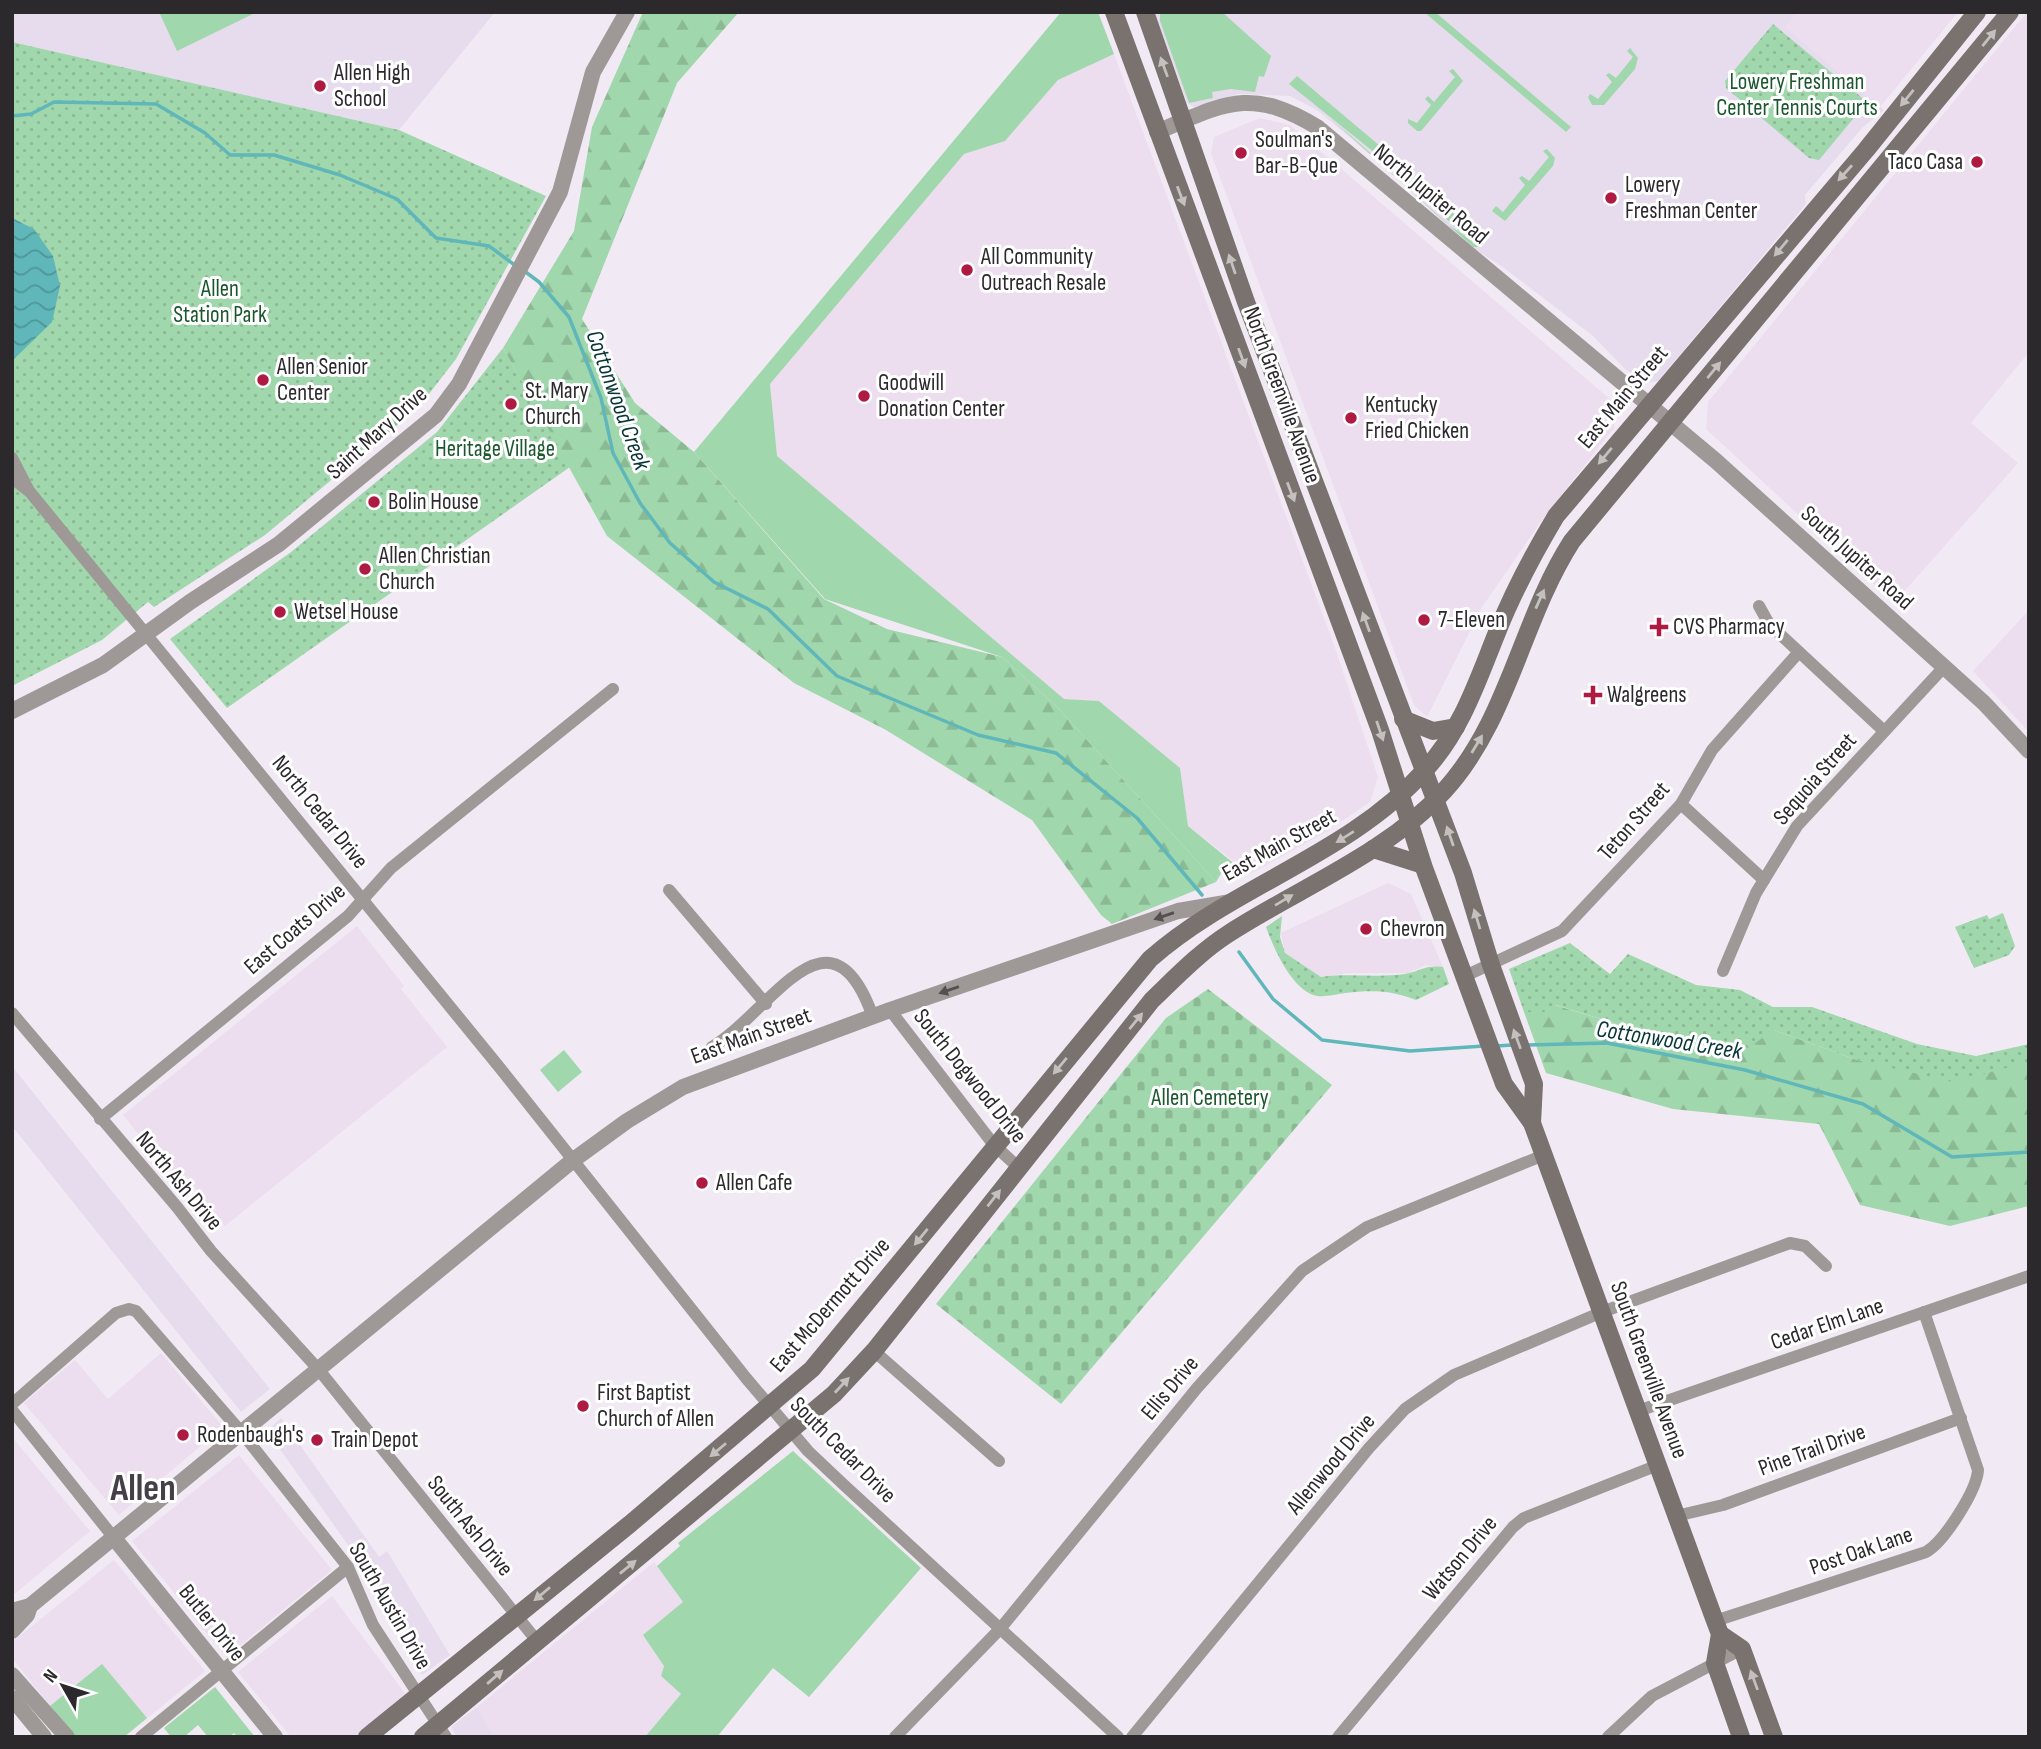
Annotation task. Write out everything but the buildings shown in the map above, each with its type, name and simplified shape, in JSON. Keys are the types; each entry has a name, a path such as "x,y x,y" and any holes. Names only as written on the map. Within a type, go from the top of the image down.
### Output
{"main road":[{"name":"North Greenville Avenue","path":"1114,12 1380,730 1400,796"},
{"name":"North Greenville Avenue","path":"1144,12 1246,302 1425,771"},
{"name":"East Main Street","path":"1231,902 1347,836 1400,796 1425,771 1456,727 1529,562 1556,516 1977,12"},
{"path":"423,1737 442,1731 537,1642 834,1394 874,1351 1152,1000 1190,964 1225,935 1373,849 1437,799 1476,747 1496,711 1552,574 1578,534 2010,12"},
{"path":"1949,47 1969,63"},
{"path":"1825,196 1845,213"},
{"path":"1529,562 1552,574"},
{"path":"1403,719 1433,732 1456,727"},
{"name":"South Greenville Avenue","path":"1425,771 1437,799 1491,965 1534,1084 1532,1123"},
{"name":"South Greenville Avenue","path":"1400,796 1504,1084 1532,1123 1718,1628"},
{"path":"1373,849 1423,865"},
{"name":"East McDermott Drive","path":"367,1737 770,1406 829,1349 994,1145 1150,959 1179,934 1231,902"},
{"path":"1718,1628 1742,1648 1774,1737"},
{"path":"1718,1628 1714,1663 1741,1737"}],"street":[{"name":"Saint Mary Drive","path":"12,711 91,672 279,544 423,428 459,384 554,205 567,175 593,72 627,12"},
{"name":"North Jupiter Road","path":"1157,132 1227,104 1245,102 1272,104 1306,120 1649,404"},
{"name":"South Jupiter Road","path":"1649,404 1984,703 2029,751"},
{"name":"North Cedar Drive","path":"12,458 30,492 362,898 572,1161"},
{"name":"North Cedar Drive","path":"12,478 30,492"},
{"path":"1759,606 1769,624 1884,731"},
{"name":"Teton Street","path":"1465,976 1562,931 1681,804 1712,750 1799,652"},
{"name":"Sequoia Street","path":"1723,971 1764,880 1797,826 1944,667"},
{"name":"East Coats Drive","path":"100,1119 348,916 391,868 613,689"},
{"path":"1681,804 1764,880"},
{"path":"669,890 766,1004"},
{"name":"East Main Street","path":"30,1606 572,1161 627,1121 683,1087 890,1010 1178,911 1231,902"},
{"path":"712,1047 737,1030 801,970 823,961 836,963 847,970 864,991 873,1017"},
{"name":"South Dogwood Drive","path":"890,1010 994,1145 1018,1167"},
{"name":"North Ash Drive","path":"12,1013 177,1206 211,1251 319,1370"},
{"name":"Ellis Drive","path":"895,1737 1000,1629 1197,1388 1275,1298 1302,1272 1367,1227 1544,1155"},
{"name":"South Cedar Drive","path":"572,1161 770,1406 844,1485 1118,1737"},
{"name":"Allenwood Drive","path":"1132,1737 1405,1409 1454,1375 1627,1302 1790,1243 1805,1246 1826,1266"},
{"name":"Cedar Elm Lane","path":"1638,1411 2029,1276"},
{"name":"South Austin Drive","path":"12,1404 116,1313 129,1309 136,1311 242,1433 348,1567 373,1625 442,1731"},
{"name":"Post Oak Lane","path":"1718,1628 1926,1552 1938,1544 1977,1479 1976,1461 1924,1312"},
{"path":"874,1351 999,1461"},
{"name":"South Ash Drive","path":"319,1370 537,1642"},
{"path":"12,1410 114,1538"},
{"name":"Pine Trail Drive","path":"1676,1516 1723,1505 1961,1418"},
{"name":"Watson Drive","path":"1338,1737 1513,1527 1524,1518 1658,1465"},
{"name":"Butler Drive","path":"114,1538 275,1737"},
{"path":"142,1737 348,1567"},
{"path":"12,1611 30,1606"},
{"path":"12,1631 27,1615 30,1606"},
{"path":"1608,1737 1652,1696 1742,1648"},
{"path":"12,1675 67,1737"},
{"path":"12,1698 44,1737"}],"shaded area":[{"name":"Allen High School","path":"12,12 495,12 399,130 12,42"},
{"name":"Lowery Freshman Center","path":"1154,12 1797,12 1785,27 1884,110 1862,128 1805,195 1806,204 1658,381 1646,383 1625,369 1593,336 1504,268 1467,244 1384,166 1317,110 1290,96 1238,94 1195,108 1187,103"},
{"path":"1797,12 1958,12 1880,107 1785,27"},
{"path":"2027,12 2029,352 1971,423 2018,463 1894,603 1706,429 1708,402"},
{"path":"1114,54 1334,645 1378,777 1370,802 1324,833 1250,874 1188,826 1180,768 1099,701 1064,699 777,457 770,384 964,154 1005,141 1058,80"},
{"path":"1260,118 1290,125 1611,400 1614,428 1544,517 1482,607 1427,717 1414,705 1211,153 1214,137"},
{"path":"2029,610 2029,732 1973,671"},
{"path":"1388,883 1411,894 1443,967 1426,965 1408,973 1348,973 1321,977 1285,953 1281,933"},
{"path":"357,926 404,986 401,989 447,1047 225,1226 183,1173 174,1179 123,1115"},
{"path":"12,1066 270,1389 241,1412 12,1126"},
{"path":"161,1353 223,1427 119,1515 24,1403 75,1360 108,1399"},
{"path":"281,1418 379,1557 387,1551 450,1655 422,1675 353,1552 267,1431"},
{"path":"12,1437 90,1531 12,1596"},
{"path":"239,1455 332,1570 226,1657 132,1541"},
{"path":"114,1560 205,1671 124,1737 75,1737 12,1658 12,1642"},
{"path":"654,1562 683,1602 661,1676 681,1694 645,1737 494,1737 477,1707"},
{"path":"332,1596 407,1696 357,1737 291,1737 238,1672"},
{"path":"477,1707 494,1737 457,1737 451,1727"}],"green space":[{"path":"159,12 257,12 177,51"},
{"path":"643,12 739,12 677,83 582,319 635,403 694,452 824,599 887,629 1002,657 1057,707 1216,882 1112,924 1101,915 1032,820 886,730 794,683 607,536 503,348 574,231 592,127"},
{"path":"1061,12 1098,12 1114,54 1058,80 1005,141 964,154 770,384 777,456 1064,699 1099,701 1180,768 1188,826 1237,866 1222,872 1216,882 1057,707 1002,657 825,599 694,452"},
{"path":"1160,12 1222,12 1271,56 1264,77 1259,76 1255,92 1231,89 1212,92 1213,98 1189,103 1160,21"},
{"path":"1424,12 1435,12 1571,127 1566,132"},
{"name":"Lowery Freshman Center Tennis Courts","path":"1773,24 1867,102 1819,160 1809,158 1726,88 1725,81"},
{"name":"Allen Station Park","path":"12,42 399,130 546,196 456,359 418,408 265,535 154,607 148,602 102,640 12,686"},
{"path":"1630,48 1638,58 1635,69 1604,105 1592,105 1588,97 1590,94 1598,99 1612,82 1606,75 1609,73 1616,78 1633,57 1627,51"},
{"path":"1453,69 1463,81 1421,131 1417,131 1408,123 1408,119 1417,123 1431,105 1425,99 1428,96 1434,102 1455,77 1449,71"},
{"path":"1297,76 1482,232 1485,238 1483,244 1460,232 1385,161 1289,84"},
{"path":"1330,118 1359,142 1414,193"},
{"path":"1547,149 1555,158 1553,166 1505,221 1492,211 1496,206 1503,212 1525,185 1519,178 1522,176 1529,181 1549,157 1543,151"},
{"path":"1448,224 1471,240 1480,247 1473,247"},
{"name":"Heritage Village","path":"503,348 570,467 227,708 170,639 291,552 437,432"},
{"path":"2003,913 2015,946 2009,955 1974,968 1955,927 1987,915 1989,919"},
{"path":"1282,916 1280,937 1285,953 1321,977 1395,975 1443,967 1449,984 1416,1000 1381,992 1321,996 1309,993 1300,987 1285,968 1266,927"},
{"path":"1570,943 1610,974 1628,954 1696,985 1740,990 1773,1007 1812,1007 1917,1044 1976,1056 2029,1044 2029,1062 1953,1082 1860,1061 1774,1030 1748,1048 1623,1026 1556,1005 1544,1012 1524,1012 1509,969"},
{"name":"Allen Cemetery","path":"1208,989 1332,1085 1061,1404 936,1304 1166,1018"},
{"path":"1555,1005 1623,1026 1774,1030 1860,1061 2029,1062 2029,1206 1950,1226 1860,1205 1819,1124 1673,1109 1546,1073 1524,1012 1544,1012"},
{"path":"564,1050 582,1072 558,1092 540,1070"},
{"path":"793,1451 921,1568 809,1697 773,1668 717,1737 645,1737 681,1694 661,1676 664,1666 643,1635 683,1602 657,1566 680,1546 678,1543"},
{"path":"102,1664 147,1718 124,1737 75,1737 50,1706"},
{"path":"215,1687 255,1737 237,1737 234,1733 229,1737 208,1737 198,1725 184,1737 171,1737 164,1728"}],"water":[{"path":"12,218 34,229 53,256 60,286 52,322 12,361"}],"waterway":[{"name":"Cottonwood Creek","path":"12,116 31,114 54,102 156,104 205,133 230,155 274,155 340,175 397,199 436,238 489,246 516,266"},
{"name":"Cottonwood Creek","path":"523,270 539,282 569,317 601,398 613,453 640,503 670,543 714,582 768,609 837,676 978,735 1056,753 1137,818 1202,895"},
{"name":"Cottonwood Creek","path":"1239,952 1273,999 1322,1040 1410,1051 1484,1046"},
{"name":"Cottonwood Creek","path":"1527,1045 1607,1043 1745,1070 1863,1104 1952,1157 2029,1152"},
{"name":"Cottonwood Creek","path":"1496,1046 1512,1045"}],"place":[{"name":"Allen High School","path":"320,86"},
{"name":"Soulman's Bar-B-Que","path":"1241,153"},
{"name":"Taco Casa","path":"1977,162"},
{"name":"Lowery Freshman Center","path":"1611,198"},
{"name":"All Community Outreach Resale","path":"967,270"},
{"name":"Allen Senior Center","path":"263,380"},
{"name":"Goodwill Donation Center","path":"864,396"},
{"name":"St. Mary Church","path":"511,404"},
{"name":"Kentucky Fried Chicken","path":"1351,418"},
{"name":"Bolin House","path":"374,502"},
{"name":"Allen Christian Church","path":"365,569"},
{"name":"Wetsel House","path":"280,612"},
{"name":"7-Eleven","path":"1424,620"},
{"name":"CVS Pharmacy","path":"1659,627"},
{"name":"Walgreens","path":"1593,695"},
{"name":"Chevron","path":"1366,929"},
{"name":"Allen Cafe","path":"702,1183"},
{"name":"First Baptist Church of Allen","path":"583,1406"},
{"name":"Rodenbaugh's","path":"183,1435"},
{"name":"Train Depot","path":"317,1440"}],"district":[{"name":"Allen","path":"143,1489"}]}
